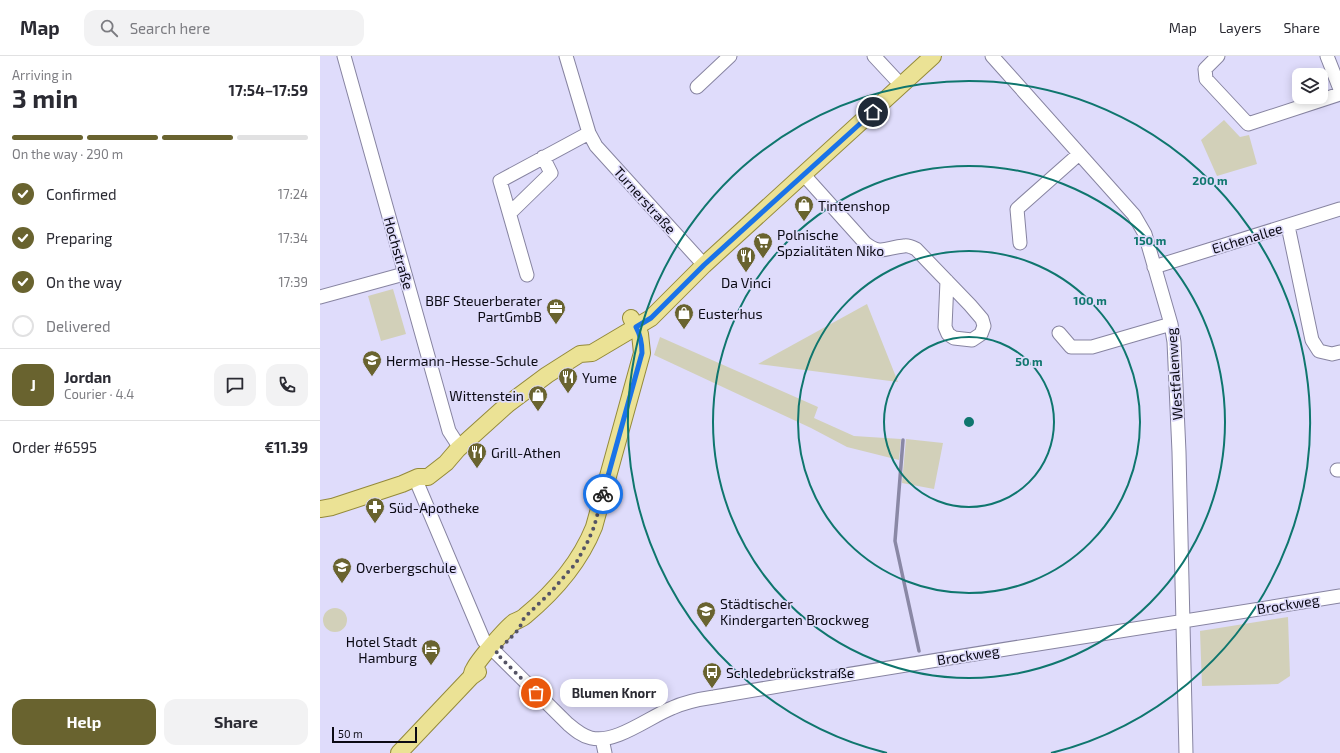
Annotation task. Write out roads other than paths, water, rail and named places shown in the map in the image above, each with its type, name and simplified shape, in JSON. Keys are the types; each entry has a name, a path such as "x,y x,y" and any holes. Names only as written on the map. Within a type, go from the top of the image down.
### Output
{"main road":[{"path":"320,509 332,507 417,478 422,469 442,456 459,449 508,404 547,375 580,354 592,353 634,323 651,318 674,293 704,265 934,56"},
{"path":"399,753 471,677 476,664 493,651 513,623 524,618 550,593 576,563 594,527 642,353 640,334 634,323"}],"street":[{"name":"Hochstraße","path":"344,56 449,430 459,449"},
{"name":"Turnerstraße","path":"566,56 589,133 596,146 704,265"},
{"path":"874,56 901,85"},
{"name":"Westfalenweg","path":"992,56 1134,215 1145,234 1171,324 1174,342 1179,436 1186,753"},
{"path":"1218,56 1205,68 1206,79 1248,124 1340,94"},
{"path":"1327,56 1340,90"},
{"path":"697,87 725,58"},
{"path":"527,275 500,181 589,133"},
{"path":"1020,243 1017,209 1079,154"},
{"path":"510,213 551,173 543,157"},
{"path":"804,174 865,243 873,249 882,250 906,245 916,248 947,281"},
{"name":"Eichenallee","path":"1154,267 1340,209"},
{"path":"1288,226 1312,340 1319,351 1332,354 1340,352"},
{"path":"320,297 404,274"},
{"path":"1059,333 1071,347 1092,347 1171,324"},
{"path":"417,478 484,641 575,730 592,738 602,739 605,753"},
{"name":"Brockweg","path":"602,739 620,734 671,708 705,698 858,672 1340,596"}],"waterway":[{"path":"903,440 895,541 919,651"}],"place":[{"name":"Tintenshop","path":"804,222"},
{"name":"Polnische Spzialitäten Niko","path":"763,259"},
{"name":"Da Vinci","path":"746,273"},
{"name":"BBF Steuerberater PartGmbB","path":"556,325"},
{"name":"Eusterhus","path":"684,330"},
{"name":"Hermann-Hesse-Schule","path":"372,377"},
{"name":"Yume","path":"568,394"},
{"name":"Wittenstein","path":"538,412"},
{"name":"Grill-Athen","path":"477,469"},
{"name":"Süd-Apotheke","path":"375,524"},
{"name":"Overbergschule","path":"342,584"},
{"name":"Städtischer Kindergarten Brockweg","path":"706,628"},
{"name":"Hotel Stadt Hamburg","path":"431,666"},
{"name":"Schledebrückstraße","path":"712,689"},
{"name":"Blumen Knorr","path":"536,693"}]}
